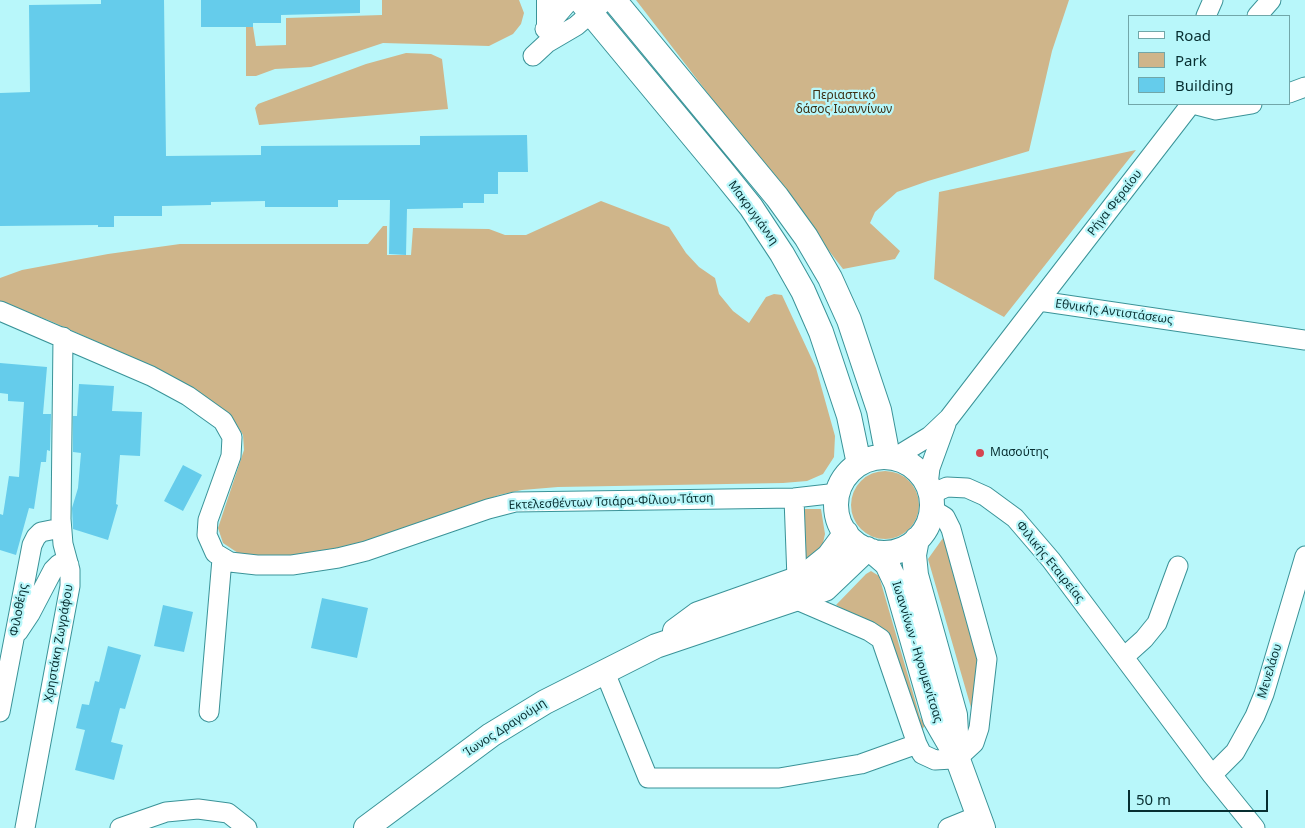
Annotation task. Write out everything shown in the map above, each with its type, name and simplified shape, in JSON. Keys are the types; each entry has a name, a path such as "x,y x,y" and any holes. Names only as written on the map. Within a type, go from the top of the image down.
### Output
{"main road":[{"path":"549,0 549,24"},
{"path":"614,0 777,197 811,245 830,278 849,320 879,410 891,457"},
{"name":"Μακρυγιάννη","path":"592,4 750,207 782,254 803,291 821,332 850,416 859,464"},
{"path":"891,457 914,467 930,496 928,525 917,539 905,548 895,551 870,550 859,545 846,533 837,514 838,493 850,472 859,464 873,458 891,457"},
{"path":"797,590 846,533"},
{"name":"Ιωαννίνων - Ηγουμενίτσας","path":"917,539 914,555 916,575 954,715 957,757"},
{"path":"797,590 829,586 870,550"},
{"name":"Ιωαννίνων - Ηγουμενίτσας","path":"870,550 887,564 896,583 935,719 957,757 982,821"},
{"name":"Ίωνος Δραγούμη","path":"366,828 506,724 604,670 656,646 797,590"}],"street":[{"path":"570,0 549,24 530,51 592,4"},
{"path":"1206,15 1213,0"},
{"path":"1258,15 1271,0"},
{"path":"1290,92 1305,87"},
{"path":"1165,139 1174,105"},
{"name":"Ρήγα Φεραίου","path":"1039,301 1191,105"},
{"path":"1196,105 1216,110 1246,105"},
{"name":"Εθνικής Αντιστάσεως","path":"948,418 1039,301 1305,340"},
{"path":"0,311 172,386 214,413 229,429 232,445 231,456 207,527 208,540 212,548 222,559 208,712"},
{"name":"Χρηστάκη Ζωγράφου","path":"25,828 70,586 69,565 61,528 63,337"},
{"path":"891,457 923,440 948,418"},
{"path":"794,498 797,590 869,631 881,640 916,744 922,754 929,759 941,761 957,757 971,746 979,728 987,659 951,529 930,496 930,468 948,418"},
{"name":"Φιλικής Εταιρείας","path":"930,496 947,487 958,486 974,490 997,503 1030,535 1212,775 1256,828"},
{"name":"Εκτελεσθέντων Τσιάρα-Φίλιου-Τάτση","path":"222,559 239,564 292,565 338,558 366,551 488,509 515,502 794,498 838,493"},
{"name":"Φιλοθέης","path":"0,712 14,632 34,540 44,530 61,528"},
{"name":"Μενελάου","path":"1212,775 1235,752 1256,716 1305,556"},
{"path":"14,632 21,630 53,570 59,564 69,565"},
{"path":"1124,657 1144,640 1157,623 1178,566"},
{"path":"604,670 648,778 779,778 862,764 916,744"},
{"path":"120,828 166,812 210,809 228,813 247,828"},
{"path":"948,828 982,821"}],"green space":[{"path":"382,0 519,0 524,13 521,24 513,34 489,46 383,43 311,67 275,69 256,76 246,76 246,27 253,27 256,46 286,45 286,18 382,15"},
{"name":"Περιαστικό δάσος Ιωαννίνων","path":"636,0 1069,0 1052,51 1029,151 897,192 875,212 870,223 900,251 895,259 843,269"},
{"path":"406,53 431,54 442,59 448,109 259,125 255,108 258,104 366,64"},
{"path":"1136,150 1004,317 934,279 939,192"},
{"path":"601,201 669,227 686,253 699,267 715,278 719,294 733,311 749,323 766,297 774,294 782,295 816,368 835,436 834,457 823,474 807,481 783,483 558,487 522,490 499,495 361,546 282,558 241,555 223,543 218,528 244,450 243,435 232,417 220,408 133,358 48,320 0,302 0,278 22,270 108,254 180,244 368,244 383,226 387,226 387,255 411,255 413,228 489,229 505,235 526,235"},
{"path":"885,471 898,474 909,481 916,492 919,505 916,518 909,529 898,536 885,539 872,536 861,529 854,518 851,505 854,492 861,481 872,474"},
{"path":"804,509 821,509 825,534 823,543 811,558 802,561"},
{"path":"943,538 945,539 980,660 972,711 928,559"},
{"path":"871,571 879,576 920,717 925,725 922,730 888,633 836,605"}],"building":[{"path":"101,0 164,0 166,156 261,155 261,146 420,145 420,136 527,135 528,172 498,172 498,194 484,194 484,203 463,203 463,208 407,209 406,255 389,254 390,200 338,200 338,207 265,207 265,201 211,202 211,205 162,206 162,216 114,216 114,227 98,227 98,225 0,226 0,93 30,92 29,5 101,4"},
{"path":"201,0 360,0 360,13 281,15 281,23 253,23 253,27 201,27"},
{"path":"0,363 47,367 43,414 51,414 50,451 47,450 46,462 41,462 34,509 29,508 16,555 0,550 0,514 3,515 9,476 19,477 24,402 8,401 8,394 0,393"},
{"path":"79,384 114,386 112,411 142,412 140,456 120,455 116,504 118,505 108,540 73,529 72,508 78,488 81,453 73,452 73,416 77,416"},
{"path":"183,465 202,475 183,511 164,501"},
{"path":"322,598 368,608 357,658 311,648"},
{"path":"163,605 193,612 184,652 154,646"},
{"path":"108,646 141,655 125,709 120,708 111,742 123,745 114,780 75,770 85,730 76,728 82,704 89,705 95,681 99,682"}],"place":[{"name":"Μασούτης","path":"980,453"}]}
